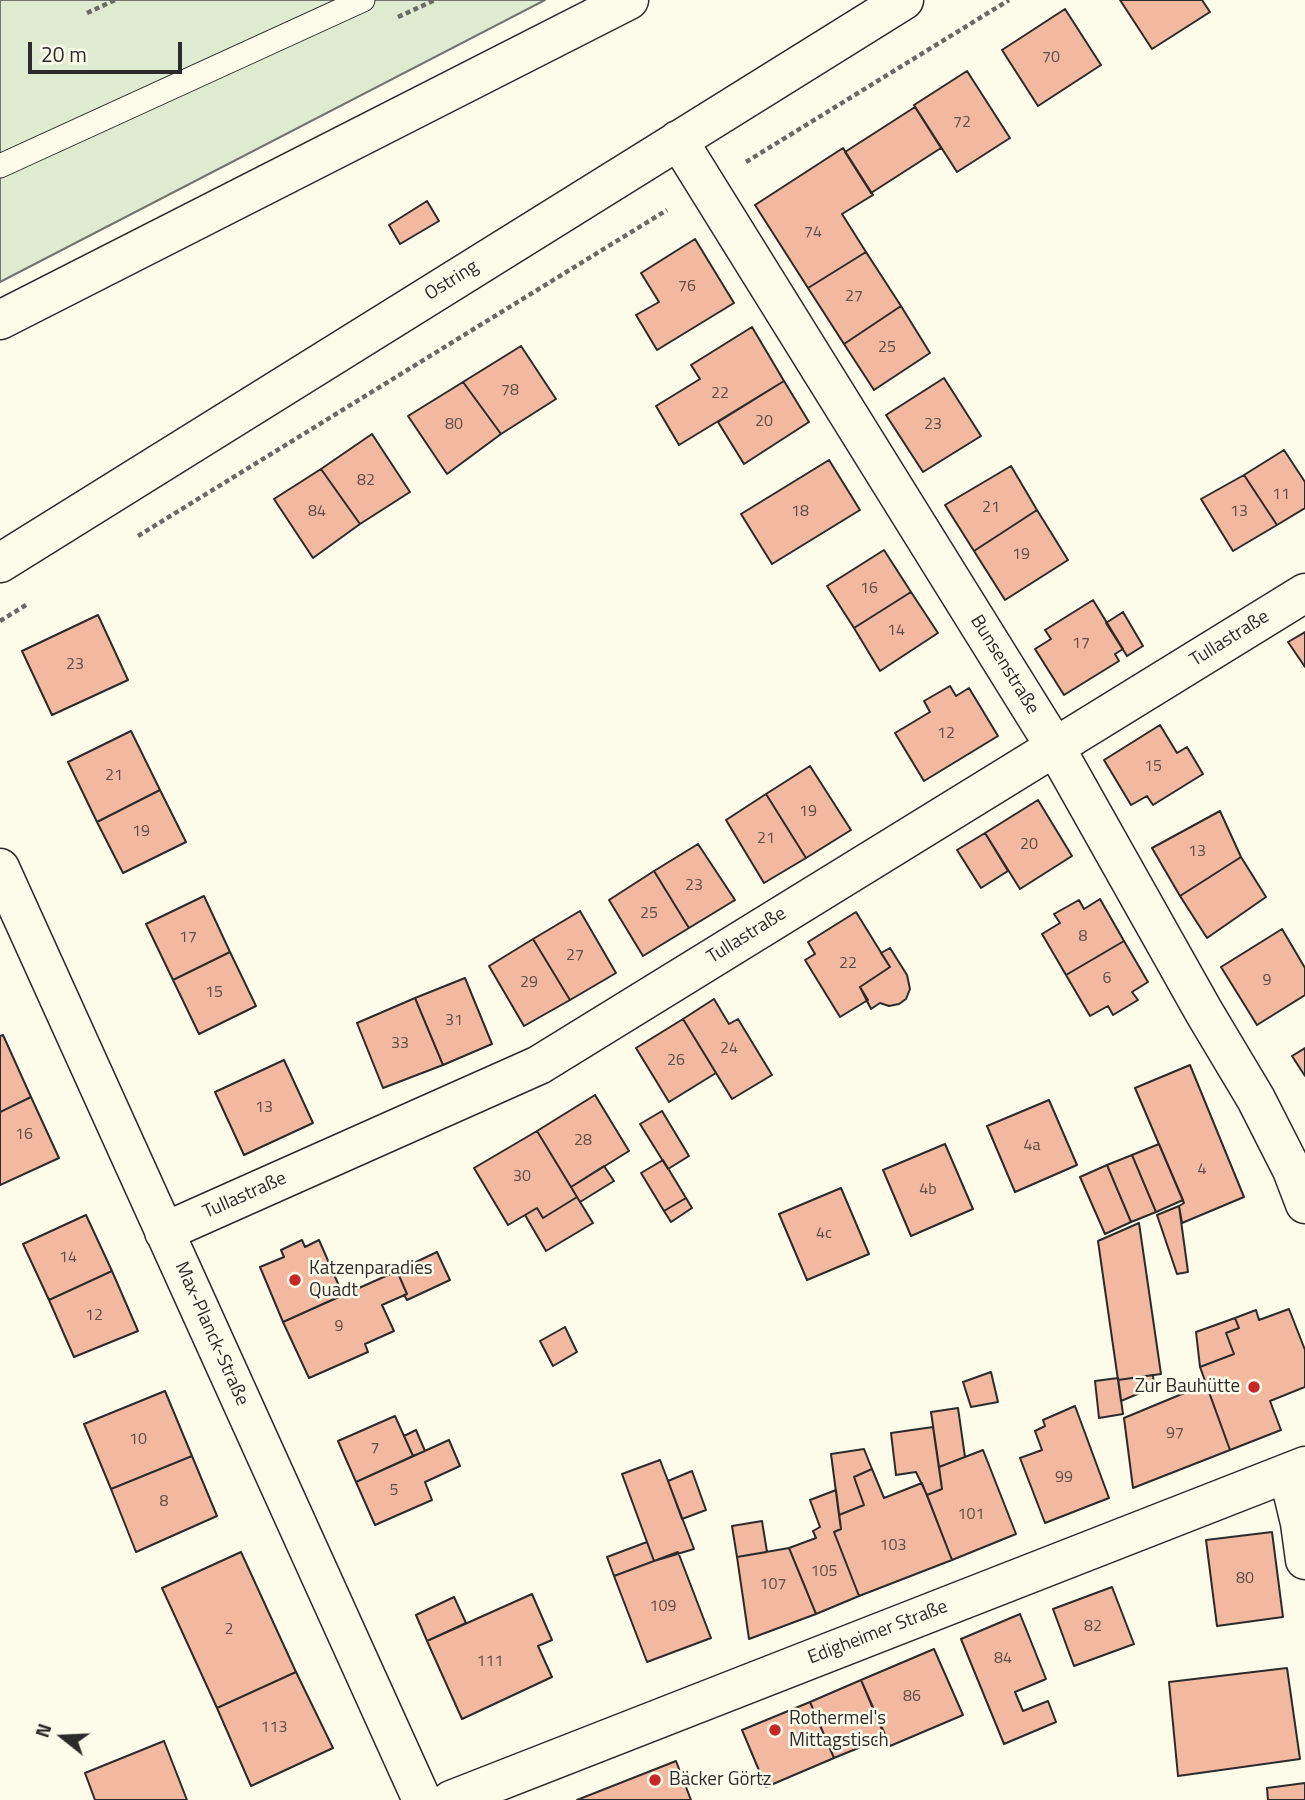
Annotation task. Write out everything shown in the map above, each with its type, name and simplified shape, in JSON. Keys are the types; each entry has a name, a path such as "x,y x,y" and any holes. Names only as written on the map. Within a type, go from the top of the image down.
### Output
{"street":[{"path":"0,320 629,0"},
{"name":"Ostring","path":"0,563 904,0"},
{"name":"Bunsenstraße","path":"678,140 1055,747 1256,1100 1292,1170 1305,1204"},
{"name":"Tullastraße","path":"164,1232 539,1065 1305,593"},
{"name":"Max-Planck-Straße","path":"0,868 422,1800"},
{"path":"1296,1469 1305,1560"},
{"name":"Edigheimer Straße","path":"451,1800 1296,1469"}],"lane":[{"path":"0,166 363,0"}],"path":[{"path":"87,13 114,0"},
{"path":"129,541 1009,0"},
{"path":"0,621 35,599"}],"green space":[{"path":"0,0 545,0 0,282"}],"building":[{"path":"1120,0 1202,0 1210,12 1152,49"},
{"path":"1065,9 1101,65 1038,106 1002,50"},
{"path":"967,71 1010,138 957,172 914,105"},
{"path":"915,107 941,148 871,193 845,152"},
{"path":"843,148 873,195 842,214 866,252 808,288 755,205"},
{"path":"427,201 439,221 400,244 389,225"},
{"path":"695,239 734,303 657,350 636,315 659,302 641,273"},
{"path":"866,252 901,306 844,344 808,288"},
{"path":"901,306 930,353 874,390 844,344"},
{"path":"752,327 784,381 679,445 656,406 700,379 691,365"},
{"path":"521,346 556,399 501,434 463,382"},
{"path":"944,378 981,436 923,472 886,415"},
{"path":"784,381 809,422 744,464 718,422"},
{"path":"463,382 501,434 447,474 408,416"},
{"path":"372,434 410,492 360,524 321,469"},
{"path":"1284,450 1305,482 1305,508 1277,525 1244,475"},
{"path":"829,460 860,510 772,564 741,514"},
{"path":"1011,466 1037,510 974,551 945,505"},
{"path":"321,469 360,524 313,558 274,499"},
{"path":"1244,475 1277,525 1233,551 1201,499"},
{"path":"1037,510 1068,560 1005,600 974,551"},
{"path":"884,550 911,592 854,628 827,586"},
{"path":"911,592 938,633 880,671 854,628"},
{"path":"1093,600 1123,649 1115,654 1119,661 1064,695 1035,649 1051,639 1045,630"},
{"path":"1123,612 1143,646 1127,656 1106,623"},
{"path":"98,615 128,680 52,715 22,651"},
{"path":"1305,632 1305,667 1288,642"},
{"path":"950,686 956,696 969,688 998,736 924,781 895,733 930,712 924,701"},
{"path":"1160,725 1177,753 1187,747 1203,774 1153,805 1147,796 1131,805 1104,760"},
{"path":"131,731 160,790 97,822 68,762"},
{"path":"810,766 851,830 806,858 766,794"},
{"path":"160,790 186,842 123,873 97,822"},
{"path":"766,794 806,858 764,883 726,820"},
{"path":"1038,800 1072,856 1020,889 985,833"},
{"path":"1220,811 1241,857 1180,896 1152,848"},
{"path":"985,833 1008,871 981,888 957,850"},
{"path":"698,844 735,900 689,928 654,871"},
{"path":"1241,857 1266,897 1207,938 1180,896"},
{"path":"654,871 689,928 643,956 609,900"},
{"path":"204,896 230,952 173,980 146,924"},
{"path":"1100,899 1124,941 1066,975 1042,934 1060,923 1054,914 1079,900 1084,909"},
{"path":"580,911 616,973 570,1000 533,939"},
{"path":"856,912 890,967 860,987 868,1000 840,1017 805,960 815,954 808,942"},
{"path":"1282,929 1305,968 1305,995 1257,1025 1221,967"},
{"path":"533,939 570,1000 524,1026 489,966"},
{"path":"1124,941 1148,982 1132,992 1138,1000 1113,1015 1108,1006 1090,1016 1066,975"},
{"path":"890,948 907,975 910,989 906,999 899,1004 889,1006 880,1003 871,1009 860,987 890,967 881,953"},
{"path":"230,952 256,1006 199,1034 173,980"},
{"path":"465,978 492,1044 443,1065 415,998"},
{"path":"415,998 443,1065 383,1088 357,1023"},
{"path":"714,999 729,1024 738,1019 772,1075 732,1099 683,1019"},
{"path":"683,1019 716,1073 669,1102 636,1048"},
{"path":"3,1035 31,1097 0,1112 0,1036"},
{"path":"1305,1048 1305,1076 1292,1056"},
{"path":"284,1060 313,1123 244,1155 215,1092"},
{"path":"1190,1065 1244,1197 1182,1223 1179,1206 1184,1203 1135,1088"},
{"path":"595,1095 629,1151 571,1187 537,1131"},
{"path":"31,1097 59,1158 0,1185 0,1112"},
{"path":"1049,1100 1077,1165 1015,1192 987,1126"},
{"path":"662,1111 689,1156 668,1169 640,1124"},
{"path":"537,1131 577,1197 543,1218 537,1208 508,1225 474,1168"},
{"path":"945,1144 973,1209 911,1236 883,1170"},
{"path":"1159,1144 1183,1200 1156,1212 1132,1155"},
{"path":"1132,1155 1156,1212 1131,1222 1107,1165"},
{"path":"663,1160 686,1198 664,1211 641,1173"},
{"path":"1107,1165 1131,1222 1105,1234 1080,1177"},
{"path":"604,1166 614,1181 580,1202 571,1187"},
{"path":"841,1188 869,1254 807,1280 779,1214"},
{"path":"577,1197 593,1223 546,1251 525,1215 537,1208 543,1218"},
{"path":"686,1198 692,1208 671,1222 664,1211"},
{"path":"1179,1206 1188,1272 1177,1274 1157,1215"},
{"path":"86,1215 112,1271 49,1300 23,1244"},
{"path":"1139,1223 1161,1374 1118,1380 1098,1241"},
{"path":"302,1240 305,1247 319,1240 343,1295 283,1322 260,1267 284,1257 281,1250"},
{"path":"437,1252 450,1280 407,1300 397,1271"},
{"path":"112,1271 138,1331 74,1357 49,1300"},
{"path":"397,1271 407,1294 382,1305 394,1331 365,1344 368,1352 309,1378 283,1322"},
{"path":"1289,1309 1305,1350 1305,1387 1270,1401 1281,1430 1230,1450 1200,1367 1234,1354 1226,1333 1239,1328 1235,1318 1256,1310 1259,1320"},
{"path":"1235,1318 1239,1328 1226,1333 1234,1354 1200,1367 1196,1332"},
{"path":"565,1327 577,1352 553,1366 540,1341"},
{"path":"991,1372 998,1402 971,1407 963,1382"},
{"path":"1153,1375 1154,1387 1121,1401 1118,1380"},
{"path":"1118,1378 1123,1414 1099,1418 1095,1381"},
{"path":"1206,1384 1230,1450 1133,1488 1124,1418"},
{"path":"165,1391 192,1456 111,1489 84,1424"},
{"path":"1075,1406 1109,1498 1045,1523 1020,1458 1042,1450 1035,1431 1045,1426 1043,1420"},
{"path":"958,1408 965,1457 939,1467 931,1412"},
{"path":"395,1416 413,1456 356,1482 338,1441"},
{"path":"933,1427 942,1489 927,1495 916,1472 896,1475 891,1433"},
{"path":"416,1430 425,1451 413,1456 404,1436"},
{"path":"449,1440 460,1466 425,1482 432,1500 375,1525 356,1482"},
{"path":"864,1449 872,1469 854,1477 864,1505 839,1515 831,1454"},
{"path":"983,1450 1016,1534 952,1560 927,1495 942,1489 939,1467"},
{"path":"192,1456 217,1516 136,1552 111,1489"},
{"path":"660,1460 694,1549 654,1561 622,1474"},
{"path":"872,1469 884,1498 922,1483 952,1560 859,1596 834,1532 841,1529 839,1515 864,1505 854,1477"},
{"path":"692,1471 706,1510 682,1519 668,1481"},
{"path":"836,1490 841,1529 834,1532 859,1596 816,1614 789,1548 816,1538 813,1531 820,1527 810,1500"},
{"path":"762,1521 767,1552 737,1557 732,1526"},
{"path":"1272,1532 1283,1617 1217,1626 1206,1540"},
{"path":"647,1542 654,1561 614,1576 607,1557"},
{"path":"789,1548 816,1614 749,1639 737,1557"},
{"path":"241,1552 296,1672 217,1708 162,1588"},
{"path":"678,1552 711,1638 647,1662 614,1576"},
{"path":"1112,1587 1134,1644 1074,1666 1053,1609"},
{"path":"532,1594 552,1640 538,1646 552,1677 462,1719 427,1641"},
{"path":"454,1597 466,1623 427,1641 416,1615"},
{"path":"1020,1614 1046,1679 1015,1692 1023,1711 1048,1701 1056,1722 1004,1744 961,1639"},
{"path":"934,1649 963,1715 890,1746 861,1680"},
{"path":"1287,1668 1300,1759 1178,1776 1169,1682"},
{"path":"296,1672 333,1748 251,1786 217,1708"},
{"path":"861,1680 885,1737 834,1758 810,1702"},
{"path":"810,1702 834,1758 766,1787 742,1730"},
{"path":"164,1741 187,1800 95,1800 85,1773"},
{"name":"Bäcker Görtz","path":"676,1761 691,1800 577,1800"},
{"path":"1305,1783 1305,1800 1268,1800 1267,1788"}],"place":[{"name":"Katzenparadies Quadt","path":"295,1280"},
{"name":"Zur Bauhütte","path":"1254,1387"},
{"name":"Rothermel's Mittagstisch","path":"775,1730"},
{"name":"Bäcker Görtz","path":"655,1780"}]}
